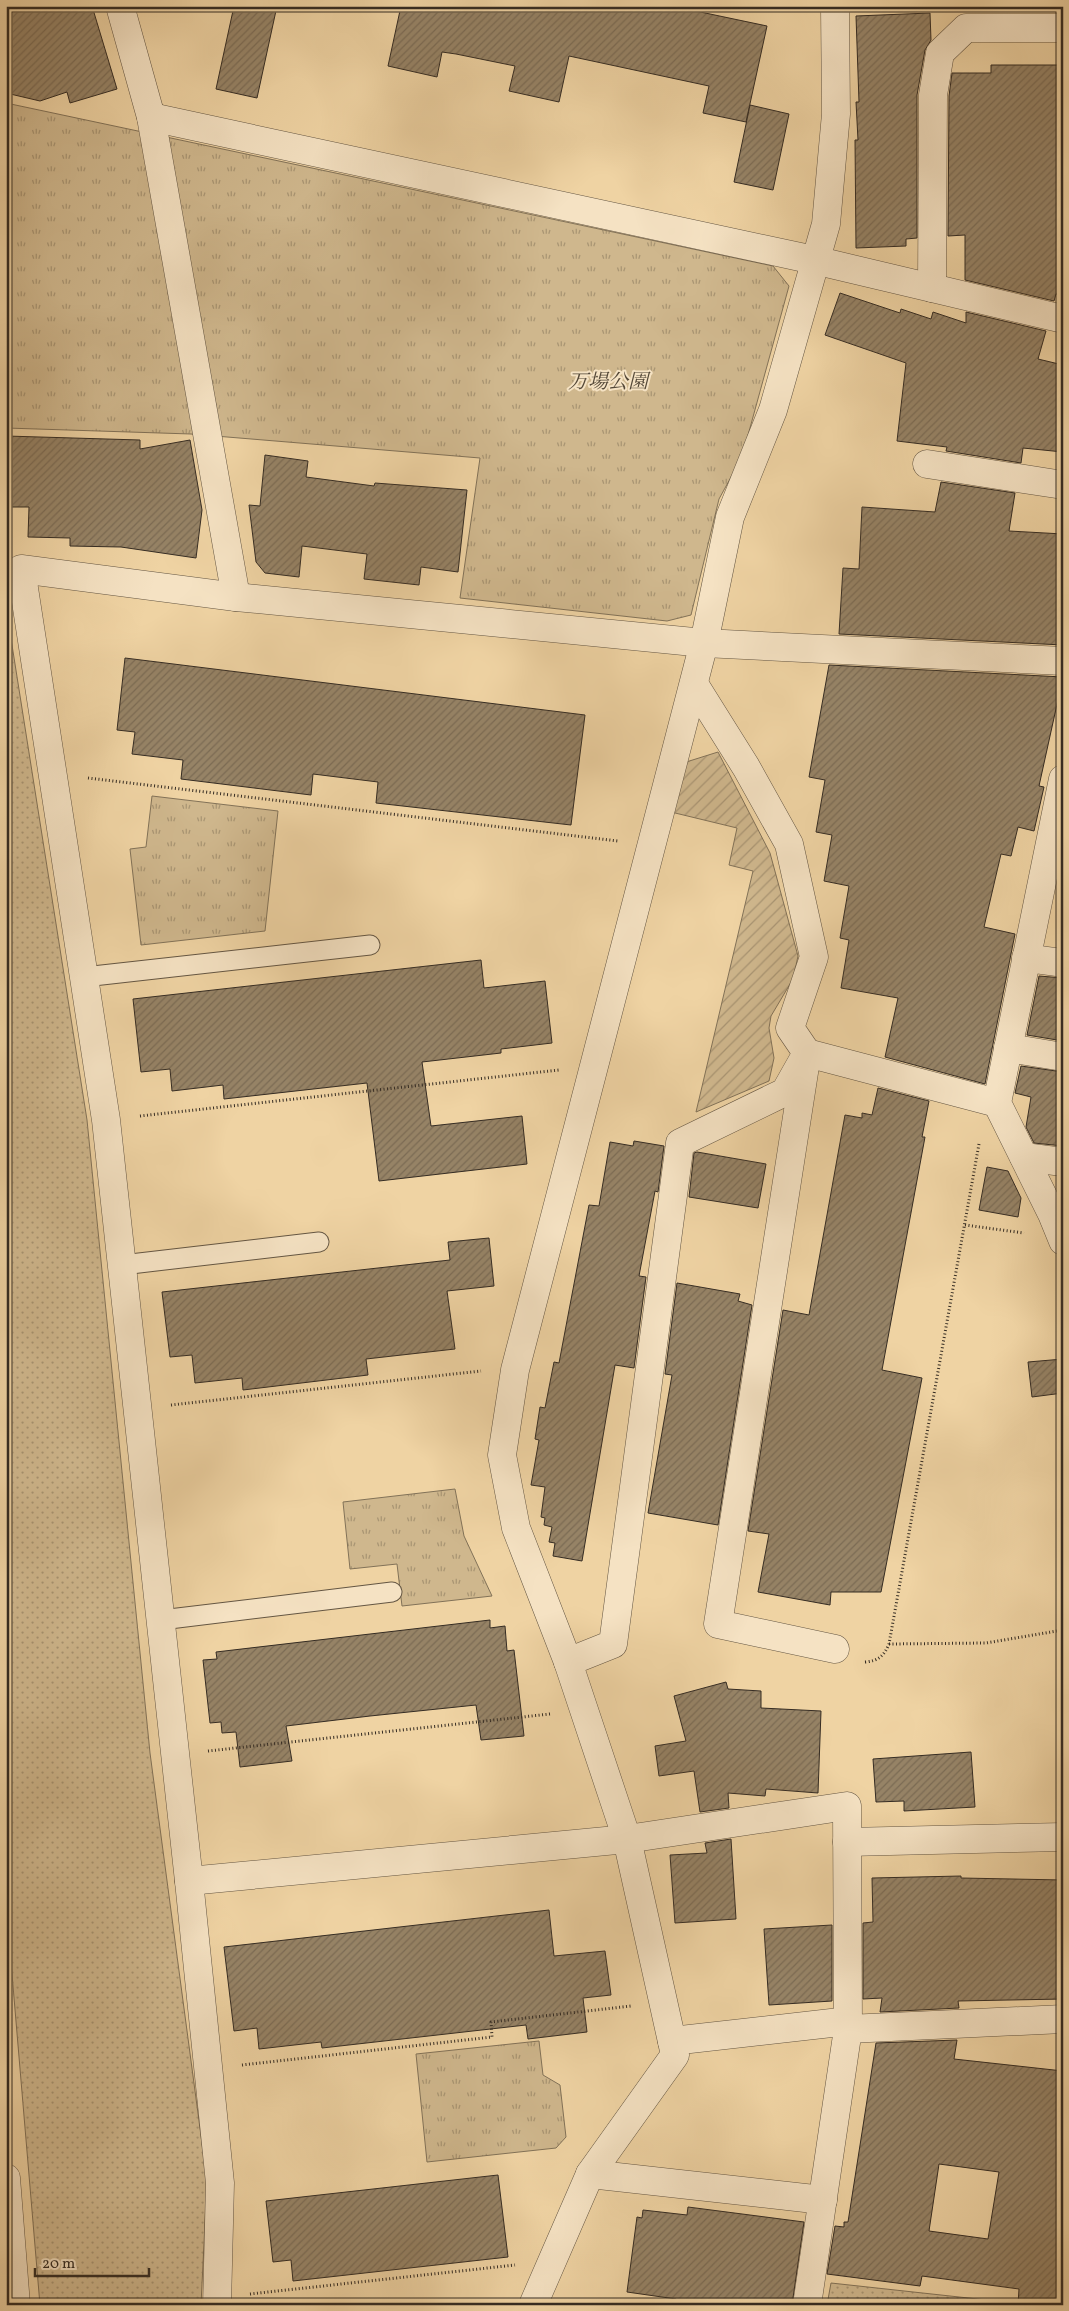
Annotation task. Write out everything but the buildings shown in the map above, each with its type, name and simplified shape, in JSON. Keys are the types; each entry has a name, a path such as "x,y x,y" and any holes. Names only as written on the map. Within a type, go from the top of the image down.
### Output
{"street":[{"path":"120,6 152,117 236,597"},
{"path":"533,2305 590,2174 675,2055 628,1839 568,1662 516,1528 502,1455 515,1370 694,684 730,517 773,410 814,260 826,224 836,114 835,6"},
{"path":"932,288 934,95 940,53 966,28 1063,28"},
{"path":"152,117 814,260 1063,319"},
{"path":"927,464 1063,486"},
{"path":"217,2305 220,2183 106,1120 21,569 236,597 704,643 1063,661"},
{"path":"694,684 746,768 789,844 814,957 790,1028 807,1053 992,1101 1024,1157 1052,1214 1062,1240"},
{"path":"992,1101 1008,1048 1063,781"},
{"path":"1026,958 1063,963"},
{"path":"1008,1048 1063,1057"},
{"path":"807,1053 718,1624 835,1649"},
{"path":"568,1662 613,1644 680,1143 785,1092 807,1053"},
{"path":"1024,1157 1063,1162"},
{"path":"189,1881 628,1839 847,1806 848,2025 807,2305"},
{"path":"847,1842 1063,1836"},
{"path":"672,2041 848,2025 1063,2018"},
{"path":"590,2174 823,2200"},
{"path":"6,2178 16,2305"}],"lane":[{"path":"84,977 370,945"},
{"path":"122,1264 319,1242"},
{"path":"161,1620 392,1592"}],"path":[{"path":"83,778 624,842"},
{"path":"134,1117 569,1069"},
{"path":"835,1649 842,1663 876,1661 885,1653 889,1644 965,1225 992,1101"},
{"path":"965,1225 1062,1240"},
{"path":"164,1406 491,1370"},
{"path":"889,1644 986,1643 1063,1630"},
{"path":"200,1752 553,1714"},
{"path":"235,2066 492,2037 490,2022 637,2006"},
{"path":"249,2294 521,2264"}],"green space":[{"name":"万場公園","path":"6,103 773,266 789,286 742,457 719,499 691,615 667,621 460,598 480,458 191,434 6,428"},
{"path":"6,607 87,1120 150,1753 207,2181 201,2305 40,2305 6,1903"},
{"path":"718,752 770,853 798,956 793,979 771,1016 769,1028 774,1058 769,1081 696,1112 753,871 729,865 737,828 671,812 683,763"},
{"path":"152,796 278,811 265,931 141,945 130,849 146,847"},
{"path":"455,1489 464,1536 492,1596 402,1606 397,1564 350,1569 343,1502"},
{"path":"539,2041 543,2075 560,2085 566,2137 556,2148 427,2162 416,2054"},
{"path":"831,2283 1005,2302 1005,2305 827,2305"}]}
